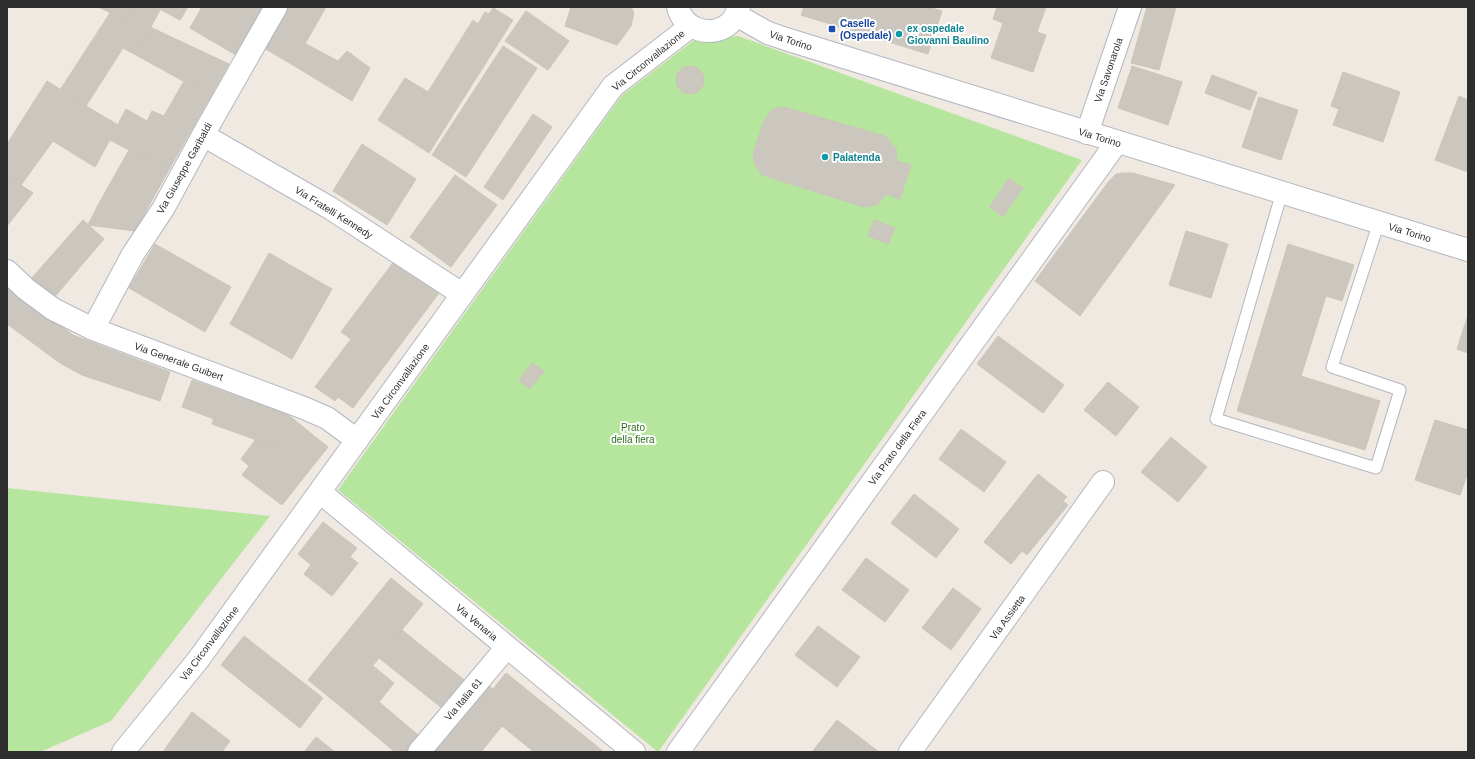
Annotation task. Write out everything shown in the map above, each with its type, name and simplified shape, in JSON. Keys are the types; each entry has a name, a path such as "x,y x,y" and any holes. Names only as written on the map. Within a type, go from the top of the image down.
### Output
{"street":[{"name":"Via Giuseppe Garibaldi","path":"93,329 133,254 163,209 203,135 276,7"},
{"path":"678,7 684,20 691,26 704,31 721,29 730,23 738,11"},
{"name":"Via Savonarola","path":"1087,133 1130,7"},
{"name":"Via Torino","path":"738,11 768,33 1468,250"},
{"name":"Via Circonvallazione","path":"123,752 198,660 613,86 691,26"},
{"name":"Via Fratelli Kennedy","path":"203,135 330,208 462,294"},
{"name":"Via Prato della Fiera","path":"678,752 1117,142"},
{"name":"Via Generale Guibert","path":"7,271 26,289 53,309 93,329 304,408 327,418 357,440"},
{"name":"Via Assietta","path":"910,752 1104,482"},
{"name":"Via Venaria","path":"320,492 634,752"},
{"name":"Via Italia 61","path":"419,752 507,647"}],"lane":[{"path":"1282,192 1216,419 1376,468 1400,390 1332,367 1379,222"}],"green space":[{"name":"Prato della fiera","path":"738,36 1082,160 658,752 338,490 622,95 693,41"},
{"path":"7,488 270,516 111,721 40,752 7,752"}],"building":[{"path":"98,7 135,7 126,20"},
{"path":"135,7 156,7 160,10 136,55 123,48 86,106 60,90 110,13 126,20"},
{"path":"156,7 188,7 180,20"},
{"path":"202,7 264,7 236,55 190,28"},
{"path":"286,7 326,7 293,65 264,48"},
{"path":"571,7 631,7 634,13 631,26 617,45 565,26"},
{"name":"ex ospedale Giovanni Baulino","path":"804,7 928,7 942,11 928,54 801,15"},
{"path":"997,7 1046,7 1037,32 1046,35 1033,72 991,58 1003,23 993,19"},
{"path":"1147,7 1176,7 1159,70 1131,63"},
{"path":"493,8 513,20 429,153 378,120 405,78 428,92 473,20 478,24 485,12 489,14"},
{"path":"526,11 569,41 548,70 505,41"},
{"path":"150,27 214,57 194,87 136,55"},
{"path":"306,44 338,61 347,51 370,68 352,101 293,65"},
{"path":"503,46 537,68 466,177 432,155"},
{"path":"214,57 229,64 171,166 129,150 110,140 126,109 147,121 152,111 164,116 184,81 194,87"},
{"path":"690,66 700,70 704,80 700,90 690,94 680,90 676,80 680,70"},
{"path":"1132,66 1182,82 1168,125 1118,108"},
{"path":"1343,72 1400,92 1383,142 1333,125 1339,109 1331,106"},
{"path":"1212,75 1257,92 1250,110 1205,93"},
{"path":"47,81 118,125 95,167 53,141 21,185 7,180 7,144"},
{"path":"1459,96 1468,100 1468,172 1435,160"},
{"path":"1259,97 1298,110 1281,160 1242,147"},
{"name":"Palatenda","path":"784,107 885,136 896,148 897,161 886,194 877,205 864,207 762,175 755,165 753,154 764,120 773,109"},
{"path":"533,114 552,127 503,200 484,187"},
{"path":"362,144 416,179 387,225 333,191"},
{"path":"129,150 171,166 135,231 88,225 98,205"},
{"path":"897,161 911,165 900,199 886,194"},
{"path":"1133,173 1175,185 1080,316 1035,281 1109,181 1116,174"},
{"path":"455,175 497,205 451,267 410,237"},
{"path":"1009,178 1023,188 1003,217 990,207"},
{"path":"7,180 21,185 33,193 7,226"},
{"path":"83,220 104,239 52,300 30,280"},
{"path":"874,220 895,228 888,244 868,236"},
{"path":"1186,231 1228,244 1211,298 1169,285"},
{"path":"155,244 231,287 205,332 129,288"},
{"path":"1288,244 1354,265 1342,301 1326,296 1301,376 1380,401 1365,450 1237,411"},
{"path":"269,253 332,289 292,359 230,324"},
{"path":"398,256 442,289 353,408 338,397 335,401 315,387 351,339 341,332"},
{"path":"7,286 73,335 170,372 160,401 82,375 60,363 7,324"},
{"path":"1468,315 1468,353 1457,349"},
{"path":"998,336 1064,385 1043,413 977,364"},
{"path":"532,363 544,371 530,389 519,381"},
{"path":"192,380 223,391 214,419 182,407"},
{"path":"1108,382 1139,407 1116,436 1084,410"},
{"path":"223,391 287,414 276,447 212,424"},
{"path":"287,414 328,447 282,505 242,475 249,466 241,459 256,439 276,447"},
{"path":"1435,420 1468,430 1468,472 1460,495 1415,480"},
{"path":"961,429 1006,462 984,492 939,459"},
{"path":"1171,437 1207,467 1178,502 1141,472"},
{"path":"1038,474 1067,497 1063,501 1068,505 1027,555 1022,551 1011,564 984,542"},
{"path":"914,494 959,529 936,558 891,523"},
{"path":"323,522 357,548 350,557 358,563 332,596 304,574 311,565 298,554"},
{"path":"866,558 909,590 885,622 842,590"},
{"path":"391,578 423,604 340,706 308,680"},
{"path":"953,588 981,609 951,650 922,628"},
{"path":"818,626 860,657 837,687 795,655"},
{"path":"402,630 469,684 447,712 379,658"},
{"path":"244,636 323,698 300,728 221,665"},
{"path":"373,666 394,683 379,702 424,740 414,752 395,752 340,706"},
{"path":"506,673 604,752 534,752 502,726 481,752 430,752 486,683 493,689"},
{"path":"192,712 230,741 222,752 167,752 164,750"},
{"path":"837,720 879,752 812,752"},
{"path":"316,737 335,752 304,752"}],"place":[{"name":"Caselle (Ospedale)","path":"832,29"},
{"name":"ex ospedale Giovanni Baulino","path":"899,34"},
{"name":"Palatenda","path":"825,157"}]}
